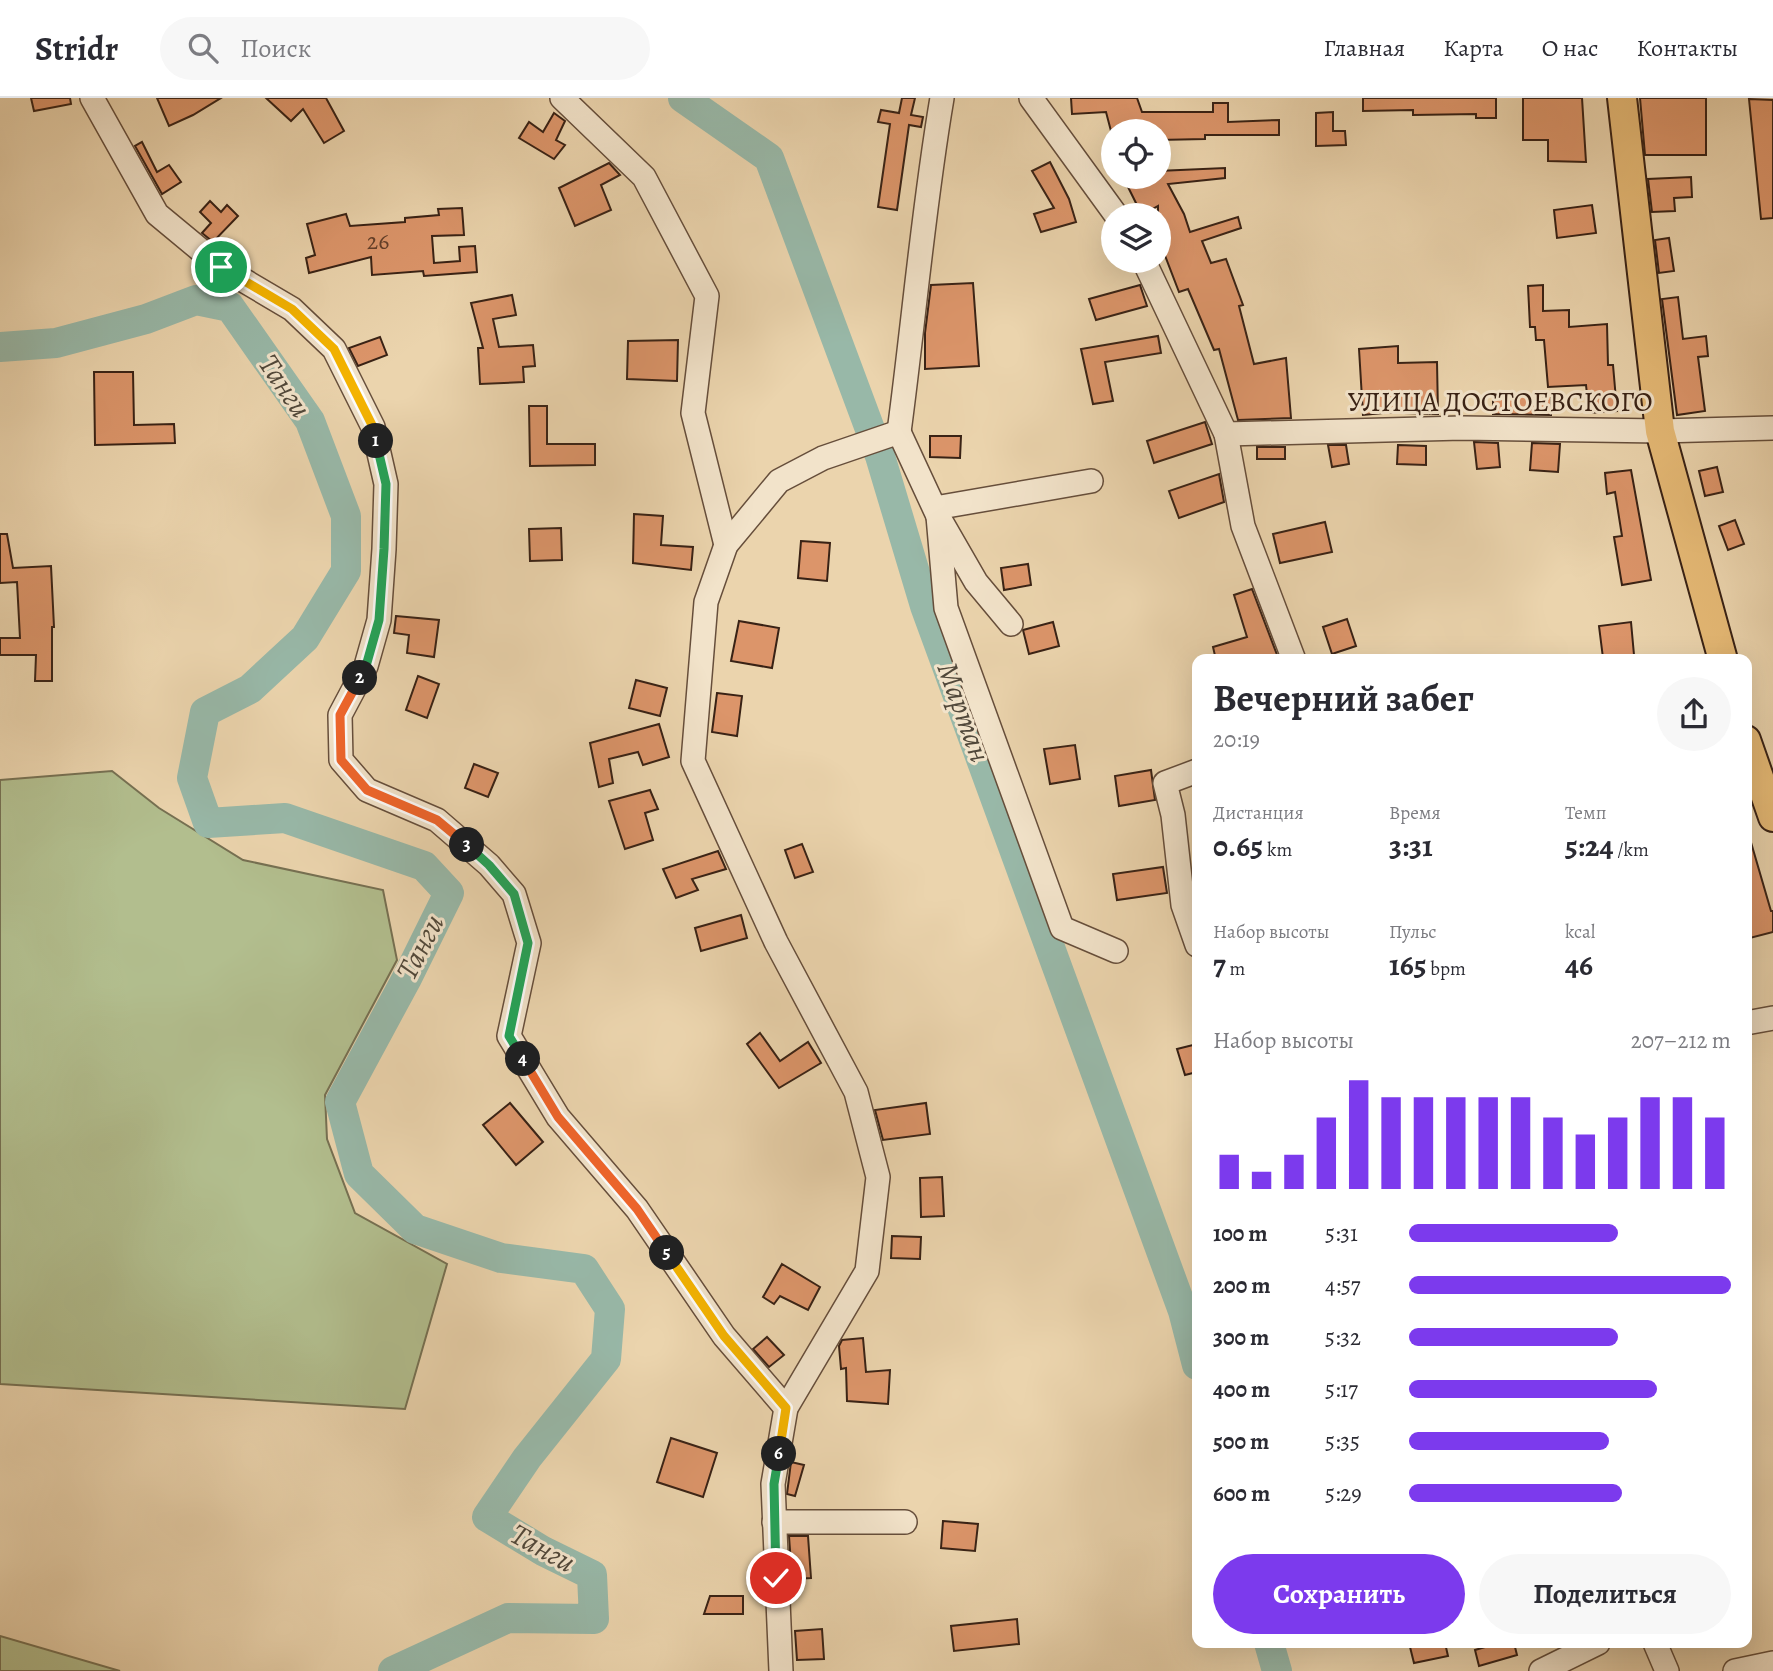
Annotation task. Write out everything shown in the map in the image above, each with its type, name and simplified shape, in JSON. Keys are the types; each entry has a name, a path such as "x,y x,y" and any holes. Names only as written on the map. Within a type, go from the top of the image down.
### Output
{"main road":[{"path":"1622,98 1660,431 1721,654"},
{"path":"1752,757 1773,817"}],"street":[{"path":"92,98 157,214 221,267 292,309 334,349 373,427 386,484 379,620 366,666 340,715 341,760 367,790 437,820 489,865 514,894 528,943 509,1036 558,1117 637,1209 724,1336 786,1408"},
{"path":"562,98 644,177 707,296 693,413 726,545"},
{"path":"942,98 927,186 913,328 899,432 937,512 976,582 1011,624"},
{"path":"1031,98 1107,203"},
{"path":"1150,273 1226,434 1243,526 1292,654"},
{"name":"УЛИЦА ДОСТОЕВСКОГО","path":"1226,434 1462,428 1660,431 1773,428"},
{"path":"781,1671 774,1484 786,1408 867,1271 878,1177 856,1092 776,943 693,761 706,602 726,545 779,481 823,458 899,432"},
{"path":"937,512 1091,481"},
{"path":"937,512 946,608 1062,928 1115,951"},
{"path":"1192,773 1165,783 1173,815 1183,905 1192,931"},
{"path":"1752,1022 1773,1018"},
{"path":"774,1522 905,1521"},
{"path":"1541,1671 1588,1648"},
{"path":"1657,1648 1667,1671"},
{"path":"1735,1671 1773,1662"}],"green space":[{"path":"112,771 159,808 243,860 383,890 397,960 325,1095 327,1139 355,1213 447,1264 405,1409 0,1384 0,780"},
{"path":"0,1636 120,1671 0,1671"}],"building":[{"path":"31,98 70,98 71,104 34,111"},
{"path":"157,98 221,98 169,126"},
{"path":"266,98 326,98 344,131 324,143 303,109 291,121"},
{"path":"902,98 915,98 911,115 923,117 921,127 909,125 897,210 878,207 890,124 878,122 881,110 899,113"},
{"path":"1071,98 1137,98 1142,112 1213,112 1213,103 1228,103 1228,122 1279,120 1279,135 1205,135 1205,139 1171,140 1171,119 1108,119 1106,112 1072,114"},
{"path":"1363,98 1496,98 1496,118 1476,118 1476,114 1413,115 1413,110 1363,111"},
{"path":"1523,98 1582,98 1586,162 1548,161 1548,140 1523,140"},
{"path":"1640,98 1706,98 1706,155 1645,155"},
{"path":"1749,99 1773,100 1773,218 1761,219"},
{"path":"1333,112 1333,131 1345,131 1346,145 1316,146 1316,113"},
{"path":"554,113 565,121 556,140 565,145 554,159 519,138 529,122 543,132"},
{"path":"142,142 157,172 169,165 181,182 162,194 135,146"},
{"path":"1050,162 1069,199 1076,222 1041,232 1034,214 1054,208 1032,171"},
{"path":"609,163 620,175 601,185 611,210 575,226 559,188"},
{"path":"1225,168 1225,178 1171,184 1171,170"},
{"path":"1691,177 1692,197 1674,198 1675,211 1652,212 1648,179"},
{"path":"1129,189 1171,189 1190,232 1238,217 1241,228 1202,241 1211,263 1226,259 1243,305 1239,306 1254,364 1286,358 1291,418 1238,420 1219,349 1214,350 1188,289 1179,292 1171,271 1171,203 1136,203"},
{"path":"210,201 221,212 227,205 238,216 213,242 202,233 211,223 200,212"},
{"path":"1592,205 1596,233 1557,238 1554,210"},
{"path":"462,208 464,235 432,236 434,263 460,261 459,247 475,246 477,272 424,276 423,271 372,275 371,257 309,273 306,258 315,255 307,224 346,214 350,226 405,222 405,218 439,215 438,209"},
{"path":"1669,238 1674,271 1659,273 1655,240"},
{"path":"973,283 979,366 925,369 925,333 931,285"},
{"path":"1140,285 1147,306 1096,320 1089,299"},
{"path":"1543,285 1543,311 1569,310 1569,327 1607,324 1608,365 1613,365 1617,411 1589,413 1586,385 1548,387 1544,340 1536,340 1535,327 1530,327 1528,286"},
{"path":"512,295 516,315 493,319 499,347 533,345 535,366 523,367 524,382 480,384 478,348 483,348 471,303"},
{"path":"1678,297 1683,339 1706,336 1708,356 1698,357 1705,411 1677,415 1662,299"},
{"path":"1158,336 1161,353 1105,362 1113,401 1093,404 1081,349"},
{"path":"380,337 387,355 358,366 349,348"},
{"path":"678,340 677,381 627,379 628,341"},
{"path":"1398,346 1398,363 1437,362 1438,414 1405,411 1363,415 1359,349"},
{"path":"94,372 133,372 134,425 174,424 175,443 95,445"},
{"path":"1493,395 1551,395 1551,415 1493,414"},
{"path":"529,406 547,406 547,444 595,444 595,465 530,466"},
{"path":"1205,422 1212,444 1154,463 1147,441"},
{"path":"930,436 961,436 960,458 930,457"},
{"path":"1474,442 1498,443 1500,467 1477,469"},
{"path":"1532,443 1560,444 1558,472 1530,470"},
{"path":"1328,445 1346,445 1349,464 1332,467"},
{"path":"1398,445 1426,446 1426,465 1397,464"},
{"path":"1257,447 1285,447 1285,459 1257,459"},
{"path":"1717,467 1723,492 1705,496 1699,471"},
{"path":"1631,470 1651,580 1622,585 1614,537 1622,536 1615,492 1607,494 1605,473"},
{"path":"1219,474 1224,502 1179,518 1169,491"},
{"path":"634,514 663,516 661,545 693,547 691,570 633,563"},
{"path":"1735,520 1744,544 1728,550 1719,526"},
{"path":"1325,522 1332,552 1280,563 1273,534"},
{"path":"561,528 562,560 530,561 529,529"},
{"path":"0,534 7,534 13,568 51,566 54,627 52,681 35,681 36,655 0,655 0,638 20,638 17,582 0,583"},
{"path":"801,541 830,543 827,581 798,578"},
{"path":"1028,564 1031,585 1004,590 1001,568"},
{"path":"1252,589 1277,654 1215,654 1213,647 1247,637 1234,595"},
{"path":"396,616 439,620 434,657 407,653 409,635 394,633"},
{"path":"1347,619 1356,646 1332,654 1323,627"},
{"path":"739,621 779,628 772,668 731,661"},
{"path":"1053,622 1059,646 1029,654 1023,630"},
{"path":"1631,622 1634,654 1602,654 1599,626"},
{"path":"418,676 439,684 427,718 406,710"},
{"path":"636,680 667,688 660,716 629,708"},
{"path":"717,693 742,696 737,736 712,732"},
{"path":"659,724 669,757 643,765 638,752 609,759 613,783 599,787 590,743"},
{"path":"1075,745 1080,779 1050,784 1044,749"},
{"path":"474,764 498,773 488,797 465,788"},
{"path":"1151,770 1155,800 1119,806 1115,776"},
{"path":"650,790 658,809 645,813 653,840 625,849 609,801"},
{"path":"802,844 813,872 795,878 785,850"},
{"path":"1752,846 1773,911 1773,932 1752,937"},
{"path":"718,851 726,869 692,879 698,890 676,898 663,869"},
{"path":"1163,867 1167,893 1117,900 1113,874"},
{"path":"741,915 747,938 701,951 695,928"},
{"path":"760,1033 780,1061 808,1042 821,1063 779,1088 747,1044"},
{"path":"1192,1045 1192,1073 1185,1075 1177,1049"},
{"path":"510,1103 543,1142 516,1165 483,1125"},
{"path":"926,1103 930,1134 883,1140 875,1110"},
{"path":"942,1177 944,1216 921,1217 920,1178"},
{"path":"892,1236 921,1237 920,1259 891,1258"},
{"path":"782,1264 820,1287 808,1310 780,1296 774,1304 763,1297"},
{"path":"767,1337 784,1355 769,1367 753,1349"},
{"path":"863,1338 866,1372 890,1370 888,1404 847,1401 846,1368 841,1369 839,1346 842,1340"},
{"path":"671,1438 717,1453 703,1497 657,1482"},
{"path":"791,1462 804,1465 795,1496 787,1494"},
{"path":"943,1521 978,1524 975,1551 941,1548"},
{"path":"789,1536 808,1536 811,1578 792,1579"},
{"path":"710,1596 743,1596 743,1614 704,1614"},
{"path":"1017,1619 1019,1644 954,1651 951,1626"},
{"path":"822,1629 824,1659 797,1660 795,1631"},
{"path":"1410,1648 1446,1648 1448,1656 1414,1663"},
{"path":"1515,1648 1517,1655 1479,1666 1475,1650"}],"waterway":[{"name":"Мартан","path":"683,98 769,158 880,456 925,606 1183,1311 1192,1346"},
{"name":"Танги","path":"0,347 56,343 146,319 196,300 230,307 310,421 346,516 346,571 305,638 250,689 205,712 192,778 208,823 285,818 424,866 449,893 340,1102 359,1174 415,1229 501,1258 584,1269 610,1309 606,1359 527,1458 487,1517 543,1551 592,1575 594,1619 508,1618 393,1671"},
{"name":"Мартан","path":"1270,1648 1277,1671"}],"route":[{"path":"221,267 292,309 334,349 373,427 386,484 379,620 366,666 340,715 341,760 367,790 437,820 489,865 514,894 528,943 509,1036 558,1117 637,1209 724,1336 786,1408 774,1484 776,1578"}]}
